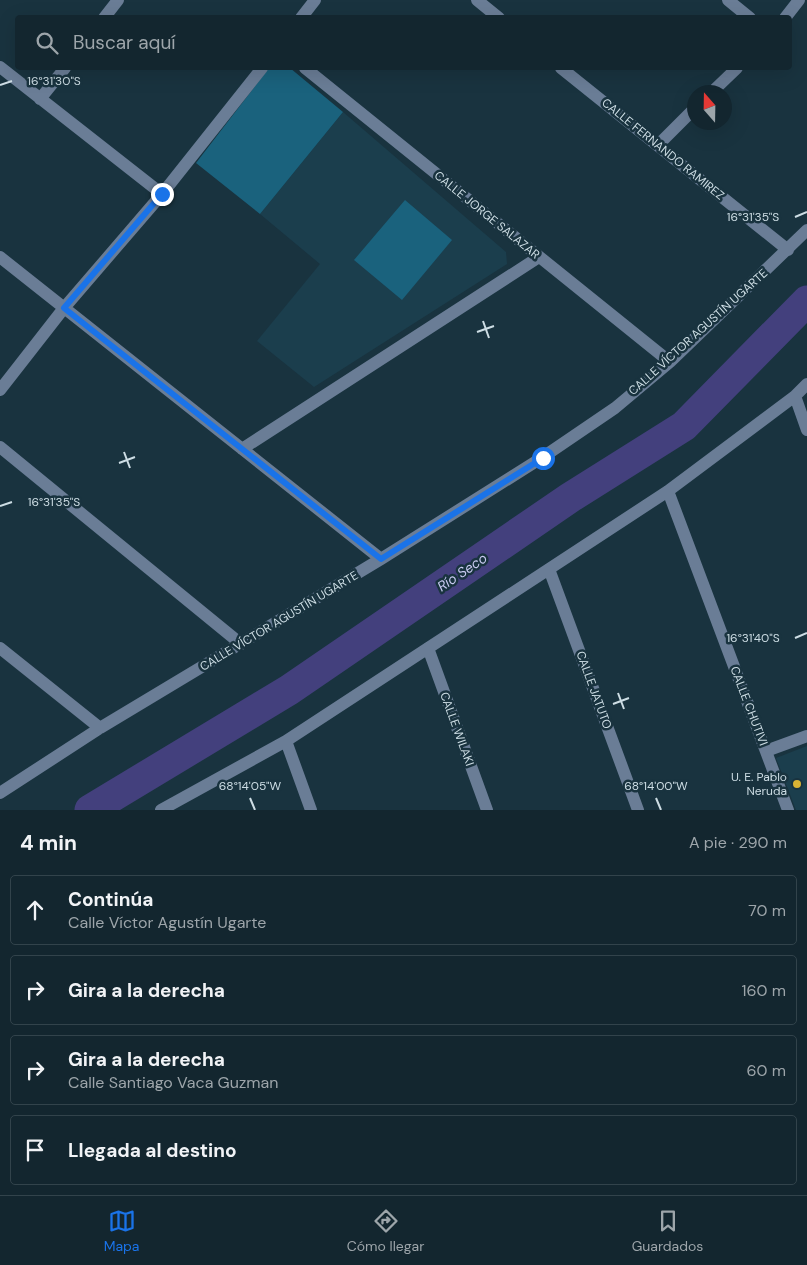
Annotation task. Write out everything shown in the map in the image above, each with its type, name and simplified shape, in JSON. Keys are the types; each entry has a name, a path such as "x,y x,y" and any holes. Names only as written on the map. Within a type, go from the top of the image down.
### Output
{"street":[{"path":"106,15 118,0"},
{"path":"303,15 315,0"},
{"path":"477,0 495,15"},
{"path":"728,0 746,15"},
{"path":"787,15 798,0"},
{"path":"0,67 162,194"},
{"path":"40,99 63,70"},
{"path":"0,390 64,308 162,194 260,70"},
{"name":"CALLE JORGE SALAZAR","path":"307,70 670,362"},
{"name":"CALLE FERNANDO RAMIREZ","path":"564,70 788,250"},
{"path":"719,85 735,70"},
{"path":"658,145 687,116"},
{"name":"CALLE VÍCTOR AGUSTÍN UGARTE","path":"0,793 100,728 381,559 543,458 615,408 670,362 807,230"},
{"path":"0,257 381,559"},
{"path":"242,449 539,257"},
{"path":"161,810 286,741 668,491 795,396 807,384"},
{"path":"795,396 807,430"},
{"path":"0,447 241,644"},
{"name":"CALLE CHUTIVI","path":"668,491 788,810"},
{"name":"CALLE JATUTO","path":"549,569 638,810"},
{"path":"0,648 100,728"},
{"name":"CALLE WILAKI","path":"428,648 487,810"},
{"path":"766,751 807,736"},
{"path":"286,741 311,810"}],"shaded area":[{"path":"267,70 292,70 343,112 260,214 196,163"},
{"path":"343,112 506,252 507,264 314,387 257,341 320,264 260,214"},
{"path":"405,200 452,240 402,300 354,260"},
{"name":"U. E. Pablo Neruda","path":"807,746 807,810 796,810 776,758"}],"waterway":[{"name":"Río Seco","path":"90,810 289,690 571,497 684,426 807,301"}],"place":[{"name":"U. E. Pablo Neruda","path":"797,784"}],"route":[{"path":"162,194 64,308 381,559 543,458"}]}
